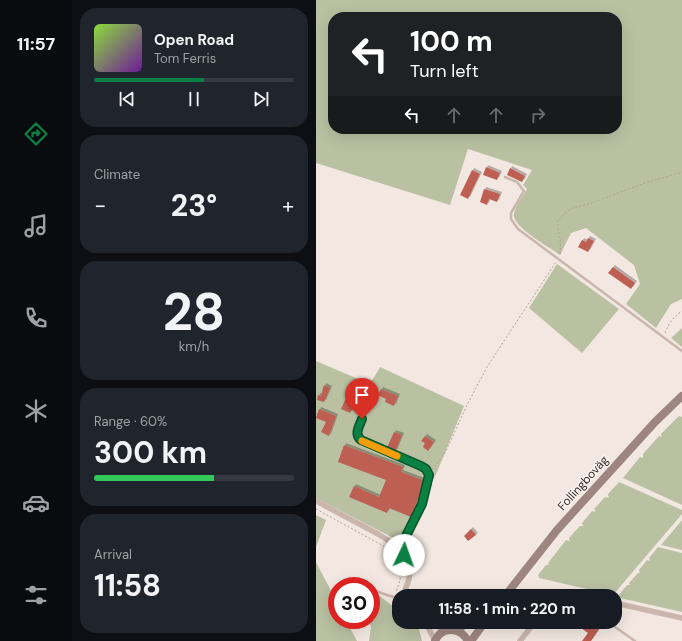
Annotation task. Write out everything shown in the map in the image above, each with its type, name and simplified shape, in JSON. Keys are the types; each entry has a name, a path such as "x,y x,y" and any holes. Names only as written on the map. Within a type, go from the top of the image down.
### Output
{"main road":[{"name":"Follingboväg","path":"509,589 557,530 655,422 682,396"},
{"path":"471,641 480,629"},
{"path":"435,641 440,633 451,630 464,635 468,641"}],"street":[{"path":"316,502 378,534 400,548 407,559 410,569 406,589"},
{"path":"622,604 682,618"},
{"path":"429,629 435,641"},
{"path":"520,641 529,629"}],"lane":[{"path":"505,177 517,182 524,191 511,213 510,219 518,229 682,350"},
{"path":"380,399 372,402 366,408 358,430 358,437 361,440 421,466 426,469 429,478 422,504 400,548"},
{"path":"380,592 392,597"},
{"path":"618,629 635,641"}],"path":[{"path":"428,473 444,455 468,403 487,368 558,258 561,245 557,226 558,220 570,209 682,172"},
{"path":"664,337 669,324 674,317 682,311"},
{"path":"316,510 389,549 395,554 400,560 402,573 397,589"}],"green space":[{"path":"316,0 682,0 682,299 671,304 656,328 626,304 640,284 634,265 586,228 571,233 560,255 532,236 515,219 514,214 517,205 527,189 523,185 532,170 468,149 450,205 316,163"},
{"path":"557,264 619,309 582,353 529,308"},
{"path":"682,328 682,347 671,338"},
{"path":"316,361 370,384 380,367 464,406 437,472 401,542 316,498"},
{"path":"679,416 682,417 682,505 623,478 640,457 643,458 643,454 659,436 662,437 661,434"},
{"path":"619,482 682,510 682,514 618,589 587,589 539,578 538,575 546,565 549,565 548,563 566,540 570,541 569,538 580,526 583,526 582,523 592,511 596,512 594,509 605,497 609,498 608,494"},
{"path":"316,515 326,520 316,547"},
{"path":"682,520 682,550 661,545"},
{"path":"658,547 682,553 682,612 622,598 622,591 627,585 630,585 629,583 638,573 640,573 639,570 647,560 650,561 649,558"},
{"path":"316,562 328,585 328,629 351,629 357,641 316,641"},
{"path":"380,596 392,606 392,629 419,629 422,641 369,641 371,629 380,629"}],"building":[{"path":"486,167 500,173 497,180 483,175"},
{"path":"510,168 525,176 522,182 507,175"},
{"path":"472,170 480,174 468,199 460,195"},
{"path":"484,189 500,194 497,202 489,199 487,205 480,202"},
{"path":"588,238 594,241 588,252 578,247 582,240 586,242"},
{"path":"613,267 635,283 631,289 608,273"},
{"path":"324,385 330,388 324,402 317,400 318,395 321,396"},
{"path":"381,389 398,396 394,406 385,402 386,399 378,395"},
{"path":"347,396 356,400 350,413 341,409"},
{"path":"319,409 336,416 329,436 321,432 326,422 316,418"},
{"path":"394,432 402,435 395,452 387,448"},
{"path":"425,436 434,442 428,451 423,447 425,443 421,441"},
{"path":"344,445 403,467 401,472 425,481 411,517 389,508 387,513 349,497 354,486 379,497 386,480 338,462"},
{"path":"471,529 476,535 468,541 464,536"},
{"path":"582,629 599,629 591,641 582,641 588,633"}],"slow traffic":[{"path":"362,441 397,456"}],"route":[{"path":"362,419 357,434 361,440 421,466 428,471 429,478 422,504 400,548 404,555"}]}
